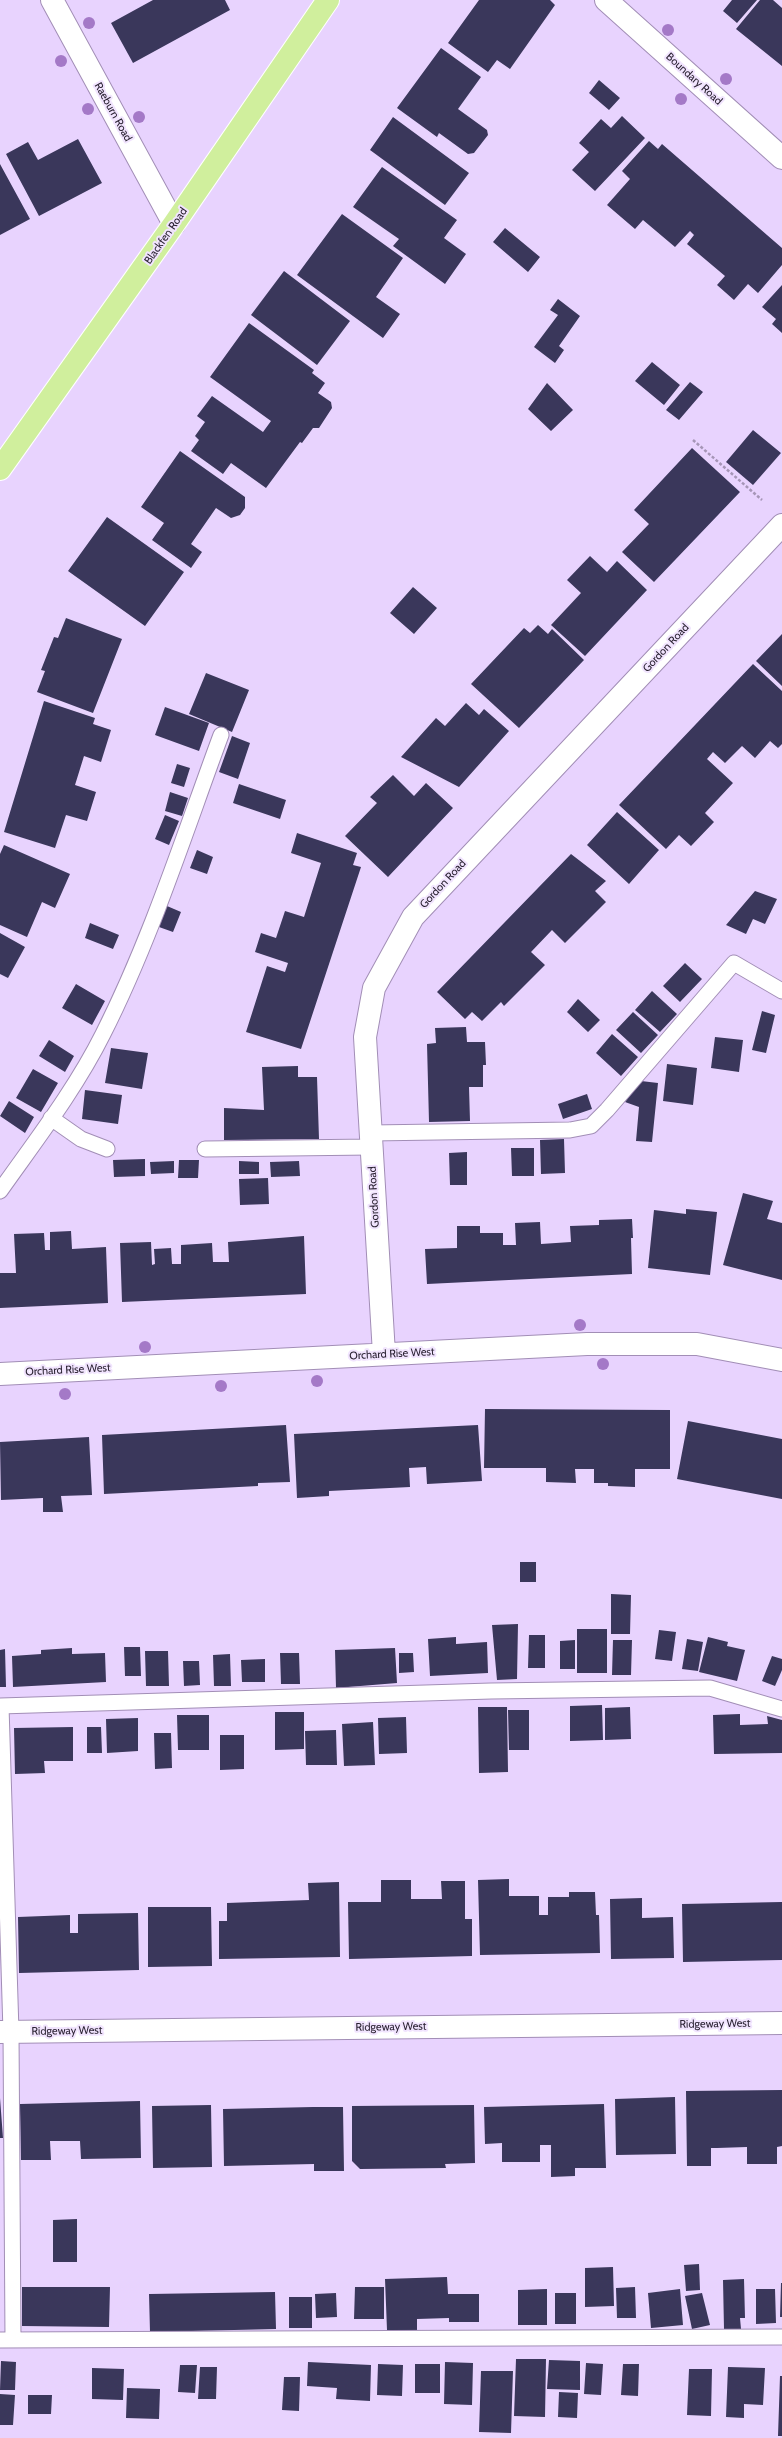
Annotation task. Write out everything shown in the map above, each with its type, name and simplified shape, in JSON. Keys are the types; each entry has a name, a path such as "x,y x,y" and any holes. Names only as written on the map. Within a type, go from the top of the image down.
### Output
{"main road":[{"name":"Blackfen Road","path":"0,469 174,224 328,0"}],"street":[{"name":"Raeburn Road","path":"52,0 174,224"},
{"name":"Boundary Road","path":"606,0 782,158"},
{"name":"Gordon Road","path":"384,1354 365,1037 374,988 413,917 782,525"},
{"name":"Orchard Rise West","path":"0,1374 587,1344 697,1344 782,1360"},
{"name":"Ridgeway West","path":"6,2032 782,2023"}],"lane":[{"path":"0,1191 84,1068 119,1000 160,900 221,735"},
{"path":"205,1149 570,1130 591,1126 607,1110 734,964 782,991"},
{"path":"51,1118 81,1139 106,1149"},
{"path":"782,1709 710,1688 505,1690 1,1706 6,2032 7,2340 782,2337"}],"path":[{"path":"693,440 764,502"}],"building":[{"path":"153,0 225,0 230,10 133,63 111,23"},
{"path":"479,0 550,0 555,5 510,69 497,60 488,72 448,43"},
{"path":"732,0 757,0 737,23 723,11"},
{"path":"760,0 773,0 782,8 782,66 736,29"},
{"path":"441,48 481,77 458,109 487,130 488,135 474,153 468,154 439,133 437,137 397,108"},
{"path":"599,80 620,98 609,110 589,93"},
{"path":"622,116 645,138 595,191 572,170 589,152 579,143 601,119 611,128"},
{"path":"393,117 469,173 445,205 370,150"},
{"path":"78,139 102,183 39,216 6,154 28,142 38,160"},
{"path":"649,141 658,149 662,144 782,248 782,265 758,293 748,284 734,300 717,285 725,276 687,244 694,235 690,231 675,247 643,220 635,229 607,205 630,179 622,171"},
{"path":"0,164 30,219 0,235"},
{"path":"382,167 457,220 444,238 466,254 445,284 393,246 399,239 353,207"},
{"path":"342,214 403,258 376,297 400,314 383,338 297,275"},
{"path":"505,228 540,257 528,272 493,242"},
{"path":"284,271 350,321 317,365 251,315"},
{"path":"782,285 782,333 772,324 776,319 762,307"},
{"path":"558,299 580,316 559,346 564,350 555,363 534,347 558,315 550,310"},
{"path":"249,323 314,370 312,373 325,383 318,393 331,402 332,408 319,428 313,428 302,443 300,442 266,488 231,463 223,474 191,451 199,440 195,436 205,422 197,416 212,396 263,432 271,421 210,377"},
{"path":"652,362 680,385 664,405 635,381"},
{"path":"690,382 703,392 679,420 666,410"},
{"path":"547,383 573,410 551,431 528,409"},
{"path":"753,430 781,453 753,485 726,462"},
{"path":"692,448 740,492 654,582 622,552 649,524 634,510"},
{"path":"180,451 245,497 245,508 240,515 231,518 216,508 191,544 202,552 191,568 152,540 164,523 141,507"},
{"path":"107,517 184,572 145,626 68,571"},
{"path":"590,556 607,572 617,561 647,590 585,656 551,625 581,593 567,580"},
{"path":"413,587 437,608 414,634 390,613"},
{"path":"66,618 122,639 93,713 37,692 45,671 41,670 54,637 58,638"},
{"path":"538,625 548,634 552,629 584,660 519,728 471,684 524,628 530,633"},
{"path":"782,634 782,686 756,661"},
{"path":"753,664 782,691 782,744 778,748 770,741 755,758 742,746 725,763 713,752 707,759 733,783 705,813 714,822 691,846 679,835 666,849 619,805"},
{"path":"206,673 249,690 232,732 189,714"},
{"path":"44,701 95,718 93,724 111,730 101,762 84,756 75,785 96,792 87,821 66,815 55,848 4,832"},
{"path":"466,703 479,715 484,709 509,731 459,787 401,757 436,718 445,726"},
{"path":"165,707 209,723 199,751 155,735"},
{"path":"232,736 250,743 238,779 219,772"},
{"path":"177,764 190,768 184,787 171,783"},
{"path":"393,775 414,796 426,783 453,808 388,877 345,836 377,803 370,797"},
{"path":"239,784 286,800 280,819 233,803"},
{"path":"170,792 188,798 182,816 165,811"},
{"path":"617,812 659,850 629,884 587,845"},
{"path":"165,815 179,821 169,845 155,839"},
{"path":"297,833 357,853 353,865 361,867 301,1049 246,1032 267,966 285,972 288,963 255,952 261,933 276,938 285,911 304,917 321,863 291,853"},
{"path":"4,845 70,874 55,908 42,902 27,937 0,925 0,854"},
{"path":"197,850 213,857 207,874 190,868"},
{"path":"571,854 606,881 595,891 606,902 565,943 552,930 531,952 545,965 504,1006 501,1002 482,1021 472,1012 465,1019 437,992"},
{"path":"755,891 777,899 765,924 753,919 746,934 726,925"},
{"path":"167,906 181,912 173,932 159,927"},
{"path":"90,923 119,935 113,949 85,938"},
{"path":"0,933 25,947 8,978 0,974"},
{"path":"685,963 702,979 680,1002 663,986"},
{"path":"76,984 105,1001 92,1025 62,1008"},
{"path":"652,991 677,1014 660,1032 635,1010"},
{"path":"578,999 600,1020 588,1032 567,1012"},
{"path":"762,1011 775,1015 766,1053 752,1050"},
{"path":"633,1012 658,1035 641,1053 616,1030"},
{"path":"466,1027 467,1042 485,1042 486,1065 483,1065 483,1087 469,1087 470,1121 429,1122 427,1044 436,1043 435,1028"},
{"path":"612,1034 638,1057 621,1076 596,1053"},
{"path":"715,1037 743,1040 739,1072 711,1068"},
{"path":"49,1040 74,1056 65,1072 39,1056"},
{"path":"111,1048 148,1053 142,1089 105,1083"},
{"path":"667,1064 697,1068 693,1105 663,1101"},
{"path":"298,1066 298,1077 317,1077 319,1139 224,1140 224,1108 264,1110 262,1067"},
{"path":"33,1069 58,1083 41,1112 16,1098"},
{"path":"641,1081 658,1083 652,1142 636,1141 639,1107 625,1102"},
{"path":"85,1090 122,1095 118,1124 82,1119"},
{"path":"587,1094 592,1109 563,1119 558,1104"},
{"path":"9,1101 34,1117 25,1133 0,1116"},
{"path":"564,1139 565,1173 541,1174 540,1140"},
{"path":"511,1148 534,1148 534,1176 512,1176"},
{"path":"467,1152 467,1185 450,1185 449,1153"},
{"path":"145,1159 145,1176 114,1177 113,1160"},
{"path":"179,1160 199,1160 198,1178 178,1178"},
{"path":"174,1161 174,1173 151,1174 150,1162"},
{"path":"239,1161 259,1162 259,1174 239,1174"},
{"path":"299,1161 300,1176 271,1177 270,1162"},
{"path":"268,1178 269,1204 240,1205 239,1179"},
{"path":"743,1193 773,1201 767,1219 782,1223 782,1280 723,1265"},
{"path":"686,1209 717,1212 710,1275 648,1268 654,1210 686,1214"},
{"path":"632,1219 632,1274 427,1284 425,1249 457,1248 457,1226 480,1226 480,1233 503,1233 503,1245 516,1245 515,1223 540,1222 541,1244 571,1242 570,1226 599,1225 599,1220"},
{"path":"71,1231 72,1249 106,1247 108,1303 0,1308 0,1273 16,1273 14,1234 44,1233 45,1250 50,1250 50,1232"},
{"path":"304,1236 306,1294 122,1302 120,1243 151,1242 152,1265 155,1264 154,1249 171,1248 172,1264 181,1264 181,1245 212,1243 213,1262 229,1262 228,1242"},
{"path":"485,1409 670,1410 670,1469 635,1469 635,1487 608,1486 608,1483 594,1483 594,1469 575,1469 576,1483 546,1482 546,1468 484,1468"},
{"path":"688,1421 782,1439 782,1499 677,1479"},
{"path":"286,1425 290,1482 258,1483 258,1486 104,1494 102,1435"},
{"path":"478,1425 482,1481 427,1484 426,1467 409,1468 410,1487 329,1491 329,1496 297,1498 294,1434"},
{"path":"89,1437 92,1495 61,1496 63,1512 43,1512 43,1498 1,1500 0,1442"},
{"path":"520,1562 536,1562 536,1582 520,1582"},
{"path":"611,1594 631,1595 630,1634 611,1634"},
{"path":"518,1624 517,1679 497,1680 492,1625"},
{"path":"577,1629 607,1629 607,1673 577,1673"},
{"path":"659,1630 676,1632 672,1661 655,1659"},
{"path":"529,1635 545,1635 545,1668 528,1668"},
{"path":"456,1637 456,1644 487,1642 488,1673 430,1676 428,1639"},
{"path":"708,1637 728,1642 727,1646 745,1650 737,1681 699,1672"},
{"path":"687,1639 703,1642 698,1671 682,1669"},
{"path":"575,1640 575,1669 560,1669 560,1641"},
{"path":"613,1640 632,1640 631,1675 612,1675"},
{"path":"124,1647 140,1647 141,1676 125,1676"},
{"path":"72,1648 72,1654 105,1653 106,1682 13,1687 12,1656 41,1654 41,1650"},
{"path":"395,1648 397,1683 336,1688 335,1650"},
{"path":"5,1649 6,1687 0,1687 0,1650"},
{"path":"145,1651 168,1651 169,1686 146,1686"},
{"path":"280,1653 299,1653 300,1684 281,1684"},
{"path":"399,1653 413,1653 414,1672 399,1673"},
{"path":"230,1654 231,1686 214,1686 213,1655"},
{"path":"772,1656 782,1659 782,1670 775,1686 762,1681"},
{"path":"265,1659 265,1682 242,1682 241,1660"},
{"path":"183,1661 199,1661 200,1685 184,1686"},
{"path":"602,1705 603,1740 570,1741 570,1706"},
{"path":"478,1707 507,1707 508,1772 479,1773"},
{"path":"630,1707 631,1739 605,1740 605,1708"},
{"path":"508,1710 529,1710 529,1750 509,1750"},
{"path":"275,1712 304,1712 304,1749 275,1750"},
{"path":"740,1714 740,1725 768,1724 767,1716 782,1720 782,1753 714,1754 713,1715"},
{"path":"177,1715 209,1715 209,1750 178,1750"},
{"path":"406,1717 407,1753 379,1754 378,1718"},
{"path":"138,1718 138,1751 107,1753 106,1719"},
{"path":"373,1722 375,1765 344,1766 342,1724"},
{"path":"73,1727 73,1761 44,1761 45,1773 15,1774 14,1728"},
{"path":"87,1727 101,1727 102,1753 87,1753"},
{"path":"336,1730 337,1765 306,1765 305,1731"},
{"path":"154,1733 171,1733 172,1768 155,1769"},
{"path":"220,1735 244,1735 244,1769 220,1770"},
{"path":"509,1879 509,1896 539,1896 539,1915 548,1915 548,1897 569,1897 569,1892 595,1892 596,1915 599,1915 600,1953 480,1955 478,1880"},
{"path":"381,1880 411,1880 411,1899 442,1899 441,1881 465,1881 465,1919 472,1919 472,1956 349,1959 348,1902 381,1902"},
{"path":"339,1882 340,1957 219,1959 219,1921 227,1921 227,1903 309,1900 308,1883"},
{"path":"642,1898 642,1918 673,1917 674,1958 611,1959 610,1899"},
{"path":"782,1902 782,1960 683,1962 682,1904"},
{"path":"148,1907 211,1907 212,1966 148,1967"},
{"path":"138,1913 139,1970 19,1973 18,1917 70,1915 70,1933 78,1933 78,1914"},
{"path":"782,2090 782,2146 777,2147 777,2164 747,2164 747,2147 711,2148 711,2166 687,2166 686,2091"},
{"path":"675,2097 676,2154 616,2155 615,2099"},
{"path":"0,2098 3,2138 0,2138"},
{"path":"140,2101 141,2158 81,2159 80,2141 50,2141 51,2160 21,2160 20,2104"},
{"path":"604,2104 606,2168 575,2168 575,2176 551,2177 551,2145 540,2145 540,2162 502,2162 502,2143 485,2144 484,2107"},
{"path":"211,2105 212,2167 153,2168 152,2106"},
{"path":"474,2105 475,2163 445,2164 446,2168 360,2169 352,2161 352,2106"},
{"path":"343,2107 344,2171 314,2171 314,2164 224,2166 223,2109"},
{"path":"77,2219 77,2262 53,2262 53,2220"},
{"path":"699,2264 700,2290 686,2291 684,2265"},
{"path":"613,2267 614,2306 585,2307 585,2268"},
{"path":"447,2277 448,2294 479,2294 479,2322 449,2322 449,2318 417,2319 417,2330 387,2330 385,2279"},
{"path":"744,2279 745,2318 740,2318 741,2329 724,2329 723,2280"},
{"path":"781,2283 782,2317 780,2317"},
{"path":"22,2287 110,2287 109,2327 22,2326"},
{"path":"355,2287 384,2287 384,2319 354,2319"},
{"path":"635,2287 636,2318 617,2318 616,2288"},
{"path":"547,2289 547,2325 518,2325 518,2290"},
{"path":"680,2289 683,2325 651,2328 648,2293"},
{"path":"756,2289 775,2289 776,2323 756,2324"},
{"path":"275,2292 276,2329 150,2332 149,2294"},
{"path":"336,2293 337,2317 316,2318 315,2294"},
{"path":"555,2293 576,2293 576,2324 555,2324"},
{"path":"702,2293 710,2325 692,2329 685,2296"},
{"path":"289,2297 312,2297 312,2328 289,2328"},
{"path":"516,2359 546,2359 545,2417 514,2416"},
{"path":"549,2360 580,2361 580,2390 547,2389"},
{"path":"1,2361 16,2362 15,2390 0,2390"},
{"path":"308,2362 371,2365 370,2401 336,2399 337,2388 307,2386"},
{"path":"445,2362 473,2363 472,2405 444,2404"},
{"path":"586,2363 603,2364 601,2395 584,2394"},
{"path":"378,2364 403,2365 402,2396 377,2395"},
{"path":"415,2364 440,2364 440,2393 415,2393"},
{"path":"623,2364 639,2364 638,2396 621,2395"},
{"path":"180,2365 197,2365 195,2393 178,2392"},
{"path":"200,2367 217,2367 216,2399 198,2399"},
{"path":"728,2367 765,2368 763,2405 744,2404 744,2418 726,2417"},
{"path":"92,2368 124,2369 123,2400 92,2399"},
{"path":"689,2369 712,2369 711,2416 687,2415"},
{"path":"481,2371 513,2371 511,2433 479,2432"},
{"path":"780,2376 782,2376 782,2436 778,2436"},
{"path":"284,2377 300,2377 299,2411 282,2410"},
{"path":"127,2388 160,2389 159,2419 126,2418"},
{"path":"559,2392 578,2393 577,2418 558,2417"},
{"path":"0,2394 15,2395 13,2425 0,2425"},
{"path":"28,2395 52,2395 51,2414 28,2414"}]}
